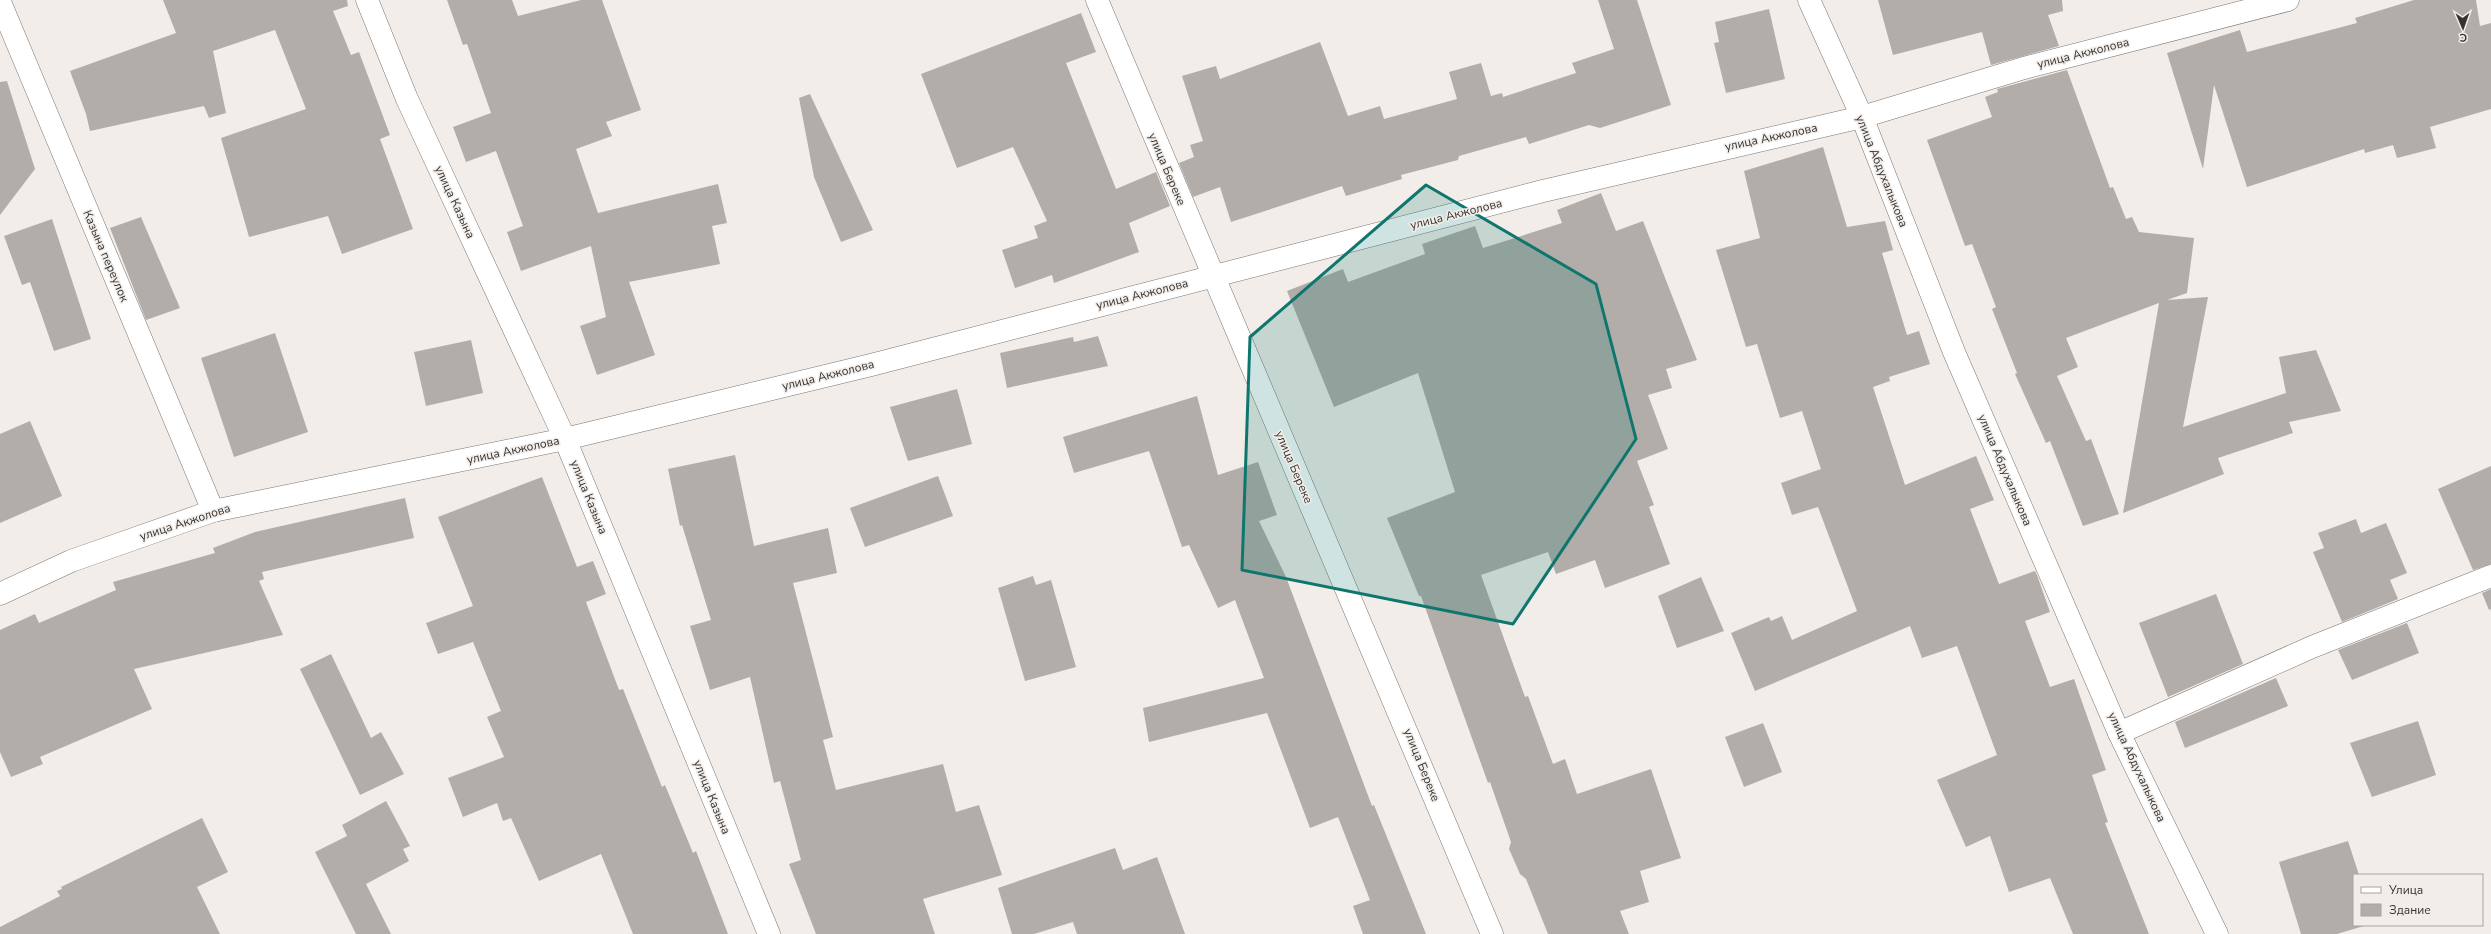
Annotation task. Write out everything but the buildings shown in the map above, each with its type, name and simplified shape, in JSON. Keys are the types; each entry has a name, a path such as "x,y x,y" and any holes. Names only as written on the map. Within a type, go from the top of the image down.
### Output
{"street":[{"name":"улица Казына","path":"367,0 407,100 565,439 769,934"},
{"name":"улица Береке","path":"1097,0 1212,276 1399,709 1492,934"},
{"name":"улица Абдухалыкова","path":"1809,0 1862,117 1954,352 2119,732 2217,934"},
{"name":"улица Акжолова","path":"0,594 71,561 213,511 565,439 872,365 1543,191 1862,117 2024,68 2288,0"},
{"name":"Казына переулок","path":"0,2 213,511"},
{"path":"2119,732 2312,647 2491,576"}],"highlighted area":[{"path":"1426,185 1596,284 1636,439 1513,624 1242,570 1250,337"}]}
